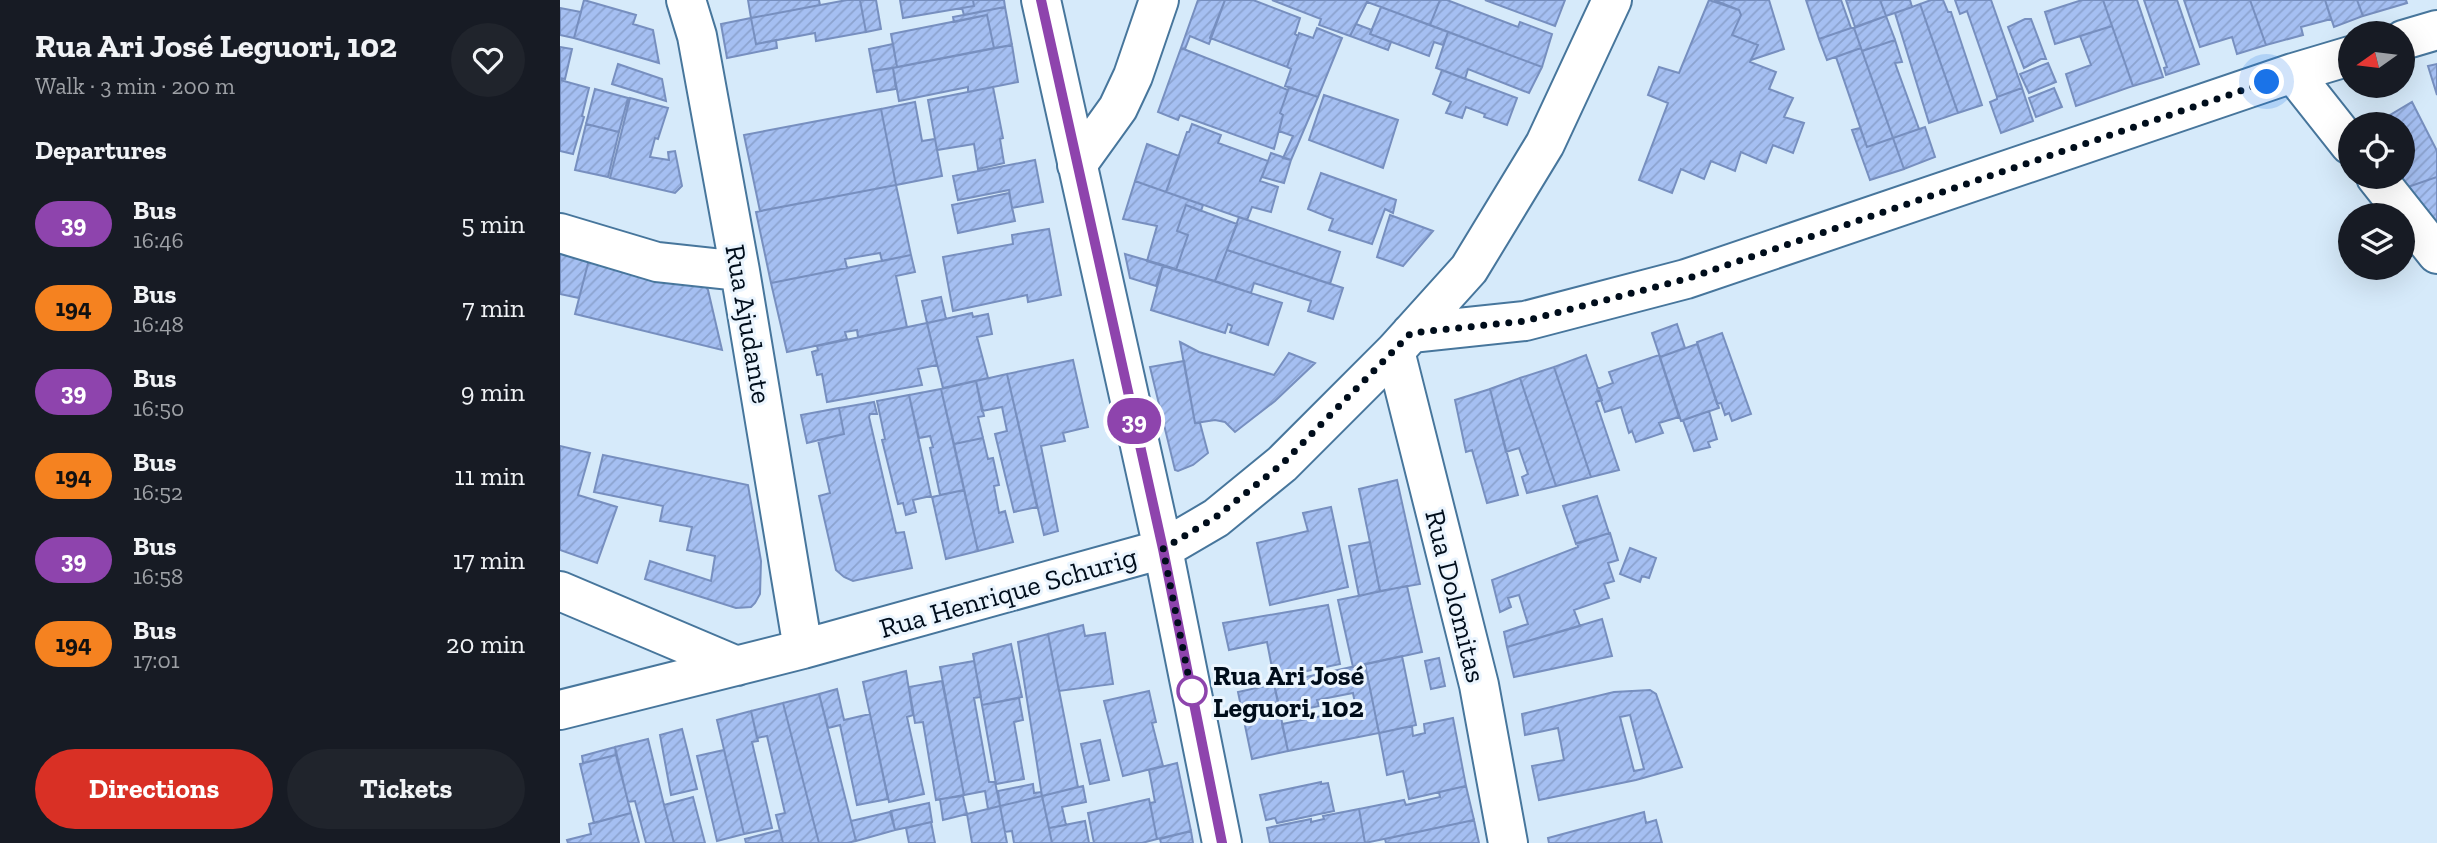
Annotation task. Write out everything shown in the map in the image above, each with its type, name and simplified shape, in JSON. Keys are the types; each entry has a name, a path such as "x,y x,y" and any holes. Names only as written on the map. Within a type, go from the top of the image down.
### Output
{"street":[{"name":"Rua Ajudante","path":"686,0 697,36 740,271 803,649"},
{"path":"1041,0 1163,549 1222,843"},
{"path":"1077,165 1118,108 1133,76 1159,0"},
{"name":"Rua Henrique Schurig","path":"560,710 803,649 1163,549 1216,517 1282,464 1403,342 1469,269 1545,145 1612,0"},
{"path":"2415,36 2437,30"},
{"path":"1403,342 1525,321 1686,279 2338,60"},
{"path":"2293,73 2338,130"},
{"path":"2386,189 2437,254"},
{"path":"560,233 657,262 740,271"},
{"name":"Rua Dolomitas","path":"1403,342 1479,685 1508,843"},
{"path":"560,592 737,666"}],"building":[{"path":"584,0 636,15 633,24 653,30 659,63 574,38"},
{"path":"748,0 819,0 820,5 751,18"},
{"path":"847,0 860,0 866,32 816,41 815,33 756,44 751,18"},
{"path":"860,0 876,0 881,29 866,32"},
{"path":"900,0 973,0 974,6 903,18"},
{"path":"973,0 1004,0 1005,7 964,15 962,8 974,6"},
{"path":"1198,0 1225,0 1209,44 1190,36 1185,49 1181,48"},
{"path":"1225,0 1253,0 1300,18 1295,34 1298,36 1287,67 1210,38"},
{"path":"1272,0 1368,0 1350,36 1319,25 1321,19"},
{"path":"1440,0 1430,25 1367,2"},
{"path":"1440,0 1447,0 1518,27 1520,22 1552,34 1542,67 1430,25"},
{"path":"1485,0 1565,0 1555,26"},
{"path":"1709,0 1739,10 1741,15 1732,35 1758,45 1750,62 1776,72 1769,89 1793,98 1784,117 1804,123 1793,153 1773,145 1766,163 1741,152 1735,171 1711,161 1704,179 1681,169 1672,193 1639,180 1668,103 1648,95 1659,67 1679,73"},
{"path":"1714,0 1769,0 1784,49 1751,60 1758,45 1732,35 1741,15 1739,10"},
{"path":"1806,0 1841,0 1851,28 1819,39"},
{"path":"1846,0 1880,0 1886,16 1855,27"},
{"path":"1880,0 1910,0 1912,7 1886,16"},
{"path":"1943,0 1948,12 1951,12 1982,105 1958,113 1920,4"},
{"path":"1955,0 1991,0 2022,88 1997,97 1967,11 1960,14"},
{"path":"2082,0 2103,0 2112,26 2055,44 2045,12"},
{"path":"2103,0 2137,0 2163,77 2133,86"},
{"path":"2144,0 2177,0 2199,64 2166,75 2164,68 2167,67"},
{"path":"2184,0 2250,0 2266,45 2237,54 2232,37 2200,47"},
{"path":"2250,0 2325,0 2331,19 2301,27 2303,35 2266,45"},
{"path":"2325,0 2357,0 2363,16 2350,21 2338,21 2338,25 2334,27"},
{"path":"2357,0 2406,0 2407,3 2363,16"},
{"path":"1920,4 1958,113 1929,123 1895,13"},
{"path":"1005,7 1012,45 994,48 987,15 954,22 953,17"},
{"path":"1381,7 1448,32 1443,45 1434,42 1429,56 1370,34"},
{"path":"560,8 581,12 574,38 560,35"},
{"path":"987,15 994,48 897,67 891,34"},
{"path":"1886,16 1895,40 1862,51 1854,28"},
{"path":"751,18 756,44 776,40 777,48 727,58 721,24"},
{"path":"2031,19 2046,59 2024,68 2008,27"},
{"path":"1356,24 1372,30 1370,34 1391,42 1388,50 1350,36"},
{"path":"2112,26 2133,86 2076,106 2066,74 2091,65 2080,36"},
{"path":"1317,28 1342,38 1318,97 1285,86 1291,69 1287,67 1299,33 1313,38"},
{"path":"1854,28 1861,48 1827,60 1819,39"},
{"path":"1448,32 1542,67 1529,93 1468,69 1465,79 1436,68"},
{"path":"1895,40 1902,62 1895,63 1919,129 1893,138 1862,51"},
{"path":"893,44 897,67 873,71 869,49"},
{"path":"1012,45 1018,82 968,92 968,87 899,101 893,68"},
{"path":"560,47 572,49 565,79 560,78"},
{"path":"1181,48 1288,90 1280,113 1283,115 1274,149 1180,115 1178,120 1158,112"},
{"path":"1861,48 1893,138 1867,147 1836,57"},
{"path":"2048,63 2056,82 2029,93 2020,74"},
{"path":"618,64 662,79 666,101 612,84"},
{"path":"2437,64 2437,95 2428,66"},
{"path":"893,68 896,89 877,92 873,71"},
{"path":"1442,70 1517,98 1507,125 1466,107 1462,118 1446,113 1451,102 1433,94"},
{"path":"560,80 589,88 573,154 560,151"},
{"path":"993,87 1003,138 1000,139 1004,163 978,169 974,144 937,150 928,100"},
{"path":"1289,87 1318,97 1291,160 1283,158 1293,136 1279,131 1283,115 1280,113"},
{"path":"2022,88 2033,121 2001,133 1990,102"},
{"path":"2054,88 2062,107 2036,117 2029,98"},
{"path":"595,89 628,98 619,132 586,124"},
{"path":"1324,95 1398,120 1383,168 1309,140"},
{"path":"630,98 668,108 650,157 669,160 668,152 675,151 682,186 675,193 610,178"},
{"path":"915,102 922,141 935,139 942,176 896,185 881,109"},
{"path":"2412,102 2437,151 2437,177 2415,185 2415,112 2395,112"},
{"path":"881,109 896,185 760,211 744,135"},
{"path":"586,124 619,132 608,177 575,170"},
{"path":"1192,124 1221,135 1218,143 1268,161 1260,181 1278,187 1271,212 1252,207 1247,220 1166,192"},
{"path":"1925,127 1935,157 1904,169 1893,138"},
{"path":"1860,128 1867,147 1893,138 1904,169 1870,180 1852,130"},
{"path":"1147,144 1179,156 1166,192 1135,181"},
{"path":"1271,153 1291,160 1284,183 1262,177"},
{"path":"1035,160 1043,202 1012,208 1009,190 958,200 953,176"},
{"path":"1321,173 1396,200 1393,213 1385,209 1372,244 1329,230 1333,219 1308,209"},
{"path":"2437,177 2437,232 2415,208 2415,203 2411,203 2399,190 2415,189 2415,185"},
{"path":"1135,181 1203,205 1201,211 1186,205 1177,231 1188,235 1176,270 1147,261 1157,226 1123,219"},
{"path":"896,185 911,255 882,261 880,253 845,259 847,268 771,283 756,212"},
{"path":"1009,193 1015,221 958,233 952,205"},
{"path":"1186,205 1237,224 1215,281 1176,270 1188,235 1177,231"},
{"path":"1390,215 1433,231 1403,266 1377,257"},
{"path":"1239,217 1340,252 1330,284 1227,250"},
{"path":"1049,229 1061,295 1028,302 1027,295 953,311 943,257 1013,244 1012,235"},
{"path":"560,248 592,248 579,298 560,294"},
{"path":"592,248 701,280 708,290 722,350 575,314"},
{"path":"1227,250 1343,288 1333,319 1308,311 1311,301 1254,283 1251,293 1215,281"},
{"path":"1125,254 1163,265 1156,286 1130,278"},
{"path":"911,255 915,272 896,276 907,327 858,337 857,330 845,332 847,339 787,352 771,283"},
{"path":"1163,265 1282,303 1268,345 1230,332 1232,326 1228,324 1225,333 1151,310"},
{"path":"941,297 946,319 927,323 922,301"},
{"path":"972,313 973,317 988,314 992,334 977,337 988,378 943,388 927,323"},
{"path":"927,323 937,365 918,369 922,385 827,402 822,374 817,375 812,352 818,350 817,346"},
{"path":"1677,324 1685,348 1660,357 1652,333"},
{"path":"1722,333 1751,414 1732,421 1729,413 1725,415 1721,403 1717,404 1697,342"},
{"path":"1180,342 1199,352 1274,375 1289,353 1315,363 1275,401 1235,432 1225,422 1215,420 1195,423"},
{"path":"1697,344 1719,408 1681,421 1660,357"},
{"path":"1586,355 1602,400 1596,402 1619,470 1591,477 1554,367"},
{"path":"1659,355 1679,417 1659,423 1663,433 1636,442 1632,431 1629,433 1621,407 1605,412 1597,389 1613,383 1609,372"},
{"path":"1073,360 1088,427 1063,433 1065,441 1041,446 1058,531 1044,535 1007,374"},
{"path":"1184,361 1195,423 1200,423 1208,453 1193,465 1178,471 1175,470 1150,367"},
{"path":"1554,367 1591,477 1556,486 1520,378"},
{"path":"1007,374 1037,507 1014,512 995,434 1007,431 1002,407 982,411 976,381"},
{"path":"1520,378 1556,486 1527,493 1522,477 1528,474 1519,448 1506,452 1490,389"},
{"path":"976,381 984,416 978,417 983,438 954,444 941,389"},
{"path":"941,389 964,490 940,495 930,436 919,438 909,395"},
{"path":"1490,389 1518,495 1487,503 1472,450 1466,452 1455,400"},
{"path":"909,395 931,496 913,500 916,512 906,515 903,503 898,504 882,440 885,439 877,401"},
{"path":"874,402 877,414 870,414 869,417 896,533 904,532 912,568 853,581 836,570 819,496 830,493 818,440 844,434 839,408"},
{"path":"839,408 844,434 807,443 801,415"},
{"path":"1709,411 1717,439 1708,442 1710,447 1694,451 1683,420"},
{"path":"983,438 988,459 993,458 999,485 994,486 999,513 1005,511 1013,542 978,551 954,444"},
{"path":"560,446 590,453 578,495 617,507 597,563 560,550"},
{"path":"603,455 748,485 761,561 760,594 751,607 736,608 645,579 650,561 711,581 715,556 687,550 692,527 660,521 663,506 594,492"},
{"path":"1397,480 1420,584 1380,591 1359,489"},
{"path":"964,490 978,551 946,559 932,497"},
{"path":"1597,496 1609,533 1576,544 1563,506"},
{"path":"1331,507 1348,587 1270,605 1257,543 1308,531 1303,513"},
{"path":"1610,533 1618,560 1608,563 1614,581 1604,584 1609,598 1574,610 1580,626 1507,647 1504,632 1528,624 1519,595 1508,598 1511,607 1500,612 1492,580 1578,547 1577,543"},
{"path":"1370,542 1380,591 1359,596 1349,546"},
{"path":"1630,548 1656,558 1649,578 1642,576 1640,582 1620,574"},
{"path":"1407,586 1422,652 1353,667 1338,600"},
{"path":"1328,605 1340,664 1274,678 1267,642 1229,650 1223,623"},
{"path":"1602,619 1612,656 1514,677 1507,647"},
{"path":"1083,625 1085,636 1105,633 1113,684 1059,691 1048,634"},
{"path":"1048,634 1078,787 1042,796 1018,642"},
{"path":"1011,644 1022,697 982,705 973,654"},
{"path":"1402,656 1416,725 1379,733 1365,664"},
{"path":"1439,658 1445,686 1431,689 1425,661"},
{"path":"974,661 981,697 974,698 989,782 995,782 1000,806 988,809 985,791 964,795 940,667"},
{"path":"1365,664 1379,733 1288,751 1282,724 1356,709 1353,693 1317,700 1319,706 1281,714 1274,684"},
{"path":"906,671 913,715 907,717 924,794 889,802 863,682"},
{"path":"942,681 964,795 936,800 923,722 915,723 909,687"},
{"path":"1274,684 1288,751 1252,759 1238,692"},
{"path":"837,689 844,720 870,714 888,799 857,805 840,725 828,728 819,694"},
{"path":"1650,690 1656,694 1682,767 1636,780 1539,800 1532,766 1564,760 1558,728 1525,735 1522,714 1614,692","holes":["1630,715 1644,769 1634,771 1620,717"]},
{"path":"1149,691 1156,722 1152,723 1163,766 1123,776 1104,701"},
{"path":"819,694 856,841 847,843 819,843 783,703"},
{"path":"1019,698 1023,720 1014,722 1024,779 996,784 982,705"},
{"path":"783,703 819,843 783,843 776,815 785,813 767,736 757,738 751,711"},
{"path":"751,711 758,741 752,742 772,828 744,834 717,720"},
{"path":"1453,718 1466,786 1409,799 1403,771 1387,775 1379,733 1412,726 1413,736 1425,733 1424,724"},
{"path":"682,729 697,789 671,795 660,735"},
{"path":"648,739 674,843 646,843 635,801 628,802 615,747"},
{"path":"1100,740 1109,780 1090,784 1081,744"},
{"path":"615,747 616,755 583,763 582,756"},
{"path":"724,750 744,834 717,841 697,756"},
{"path":"616,755 631,813 594,823 580,764"},
{"path":"1177,763 1191,831 1157,839 1150,803 1155,802 1149,770"},
{"path":"1321,782 1328,783 1334,811 1277,823 1275,818 1266,820 1260,795"},
{"path":"1033,784 1034,793 1041,792 1042,796 1000,806 998,791"},
{"path":"1083,786 1086,802 1062,807 1066,825 1049,828 1042,796"},
{"path":"1466,786 1474,820 1365,843 1359,809 1404,800 1406,805 1440,797 1439,792"},
{"path":"963,796 967,814 943,820 940,799"},
{"path":"1042,796 1052,843 1014,843 1012,831 1005,832 1000,806"},
{"path":"693,797 705,843 674,843 664,805"},
{"path":"1149,799 1157,839 1142,843 1094,843 1088,813"},
{"path":"929,803 932,822 895,830 891,811"},
{"path":"1000,806 1007,843 972,843 967,814"},
{"path":"1359,809 1365,843 1270,843 1267,828 1311,819 1311,822 1324,819 1323,816"},
{"path":"890,812 895,830 856,841 851,821"},
{"path":"1644,812 1646,823 1656,820 1662,843 1549,843 1548,838"},
{"path":"631,813 639,843 568,843 567,840 591,834 589,824"},
{"path":"1474,820 1479,843 1386,843 1385,839"},
{"path":"1085,821 1089,843 1052,843 1049,828"},
{"path":"931,822 935,843 909,843 906,828"},
{"path":"780,830 783,843 746,843 745,839"},
{"path":"1191,831 1193,843 1161,843 1160,839"}],"bus line":[{"name":"39","path":"1041,0 1163,549 1222,843"}],"place":[{"name":"Rua Ari José Leguori, 102","path":"1192,691"}],"route":[{"path":"1192,691 1192,694 1163,549 1216,517 1282,464 1411,333 1525,321 1686,279 2267,82"}]}
